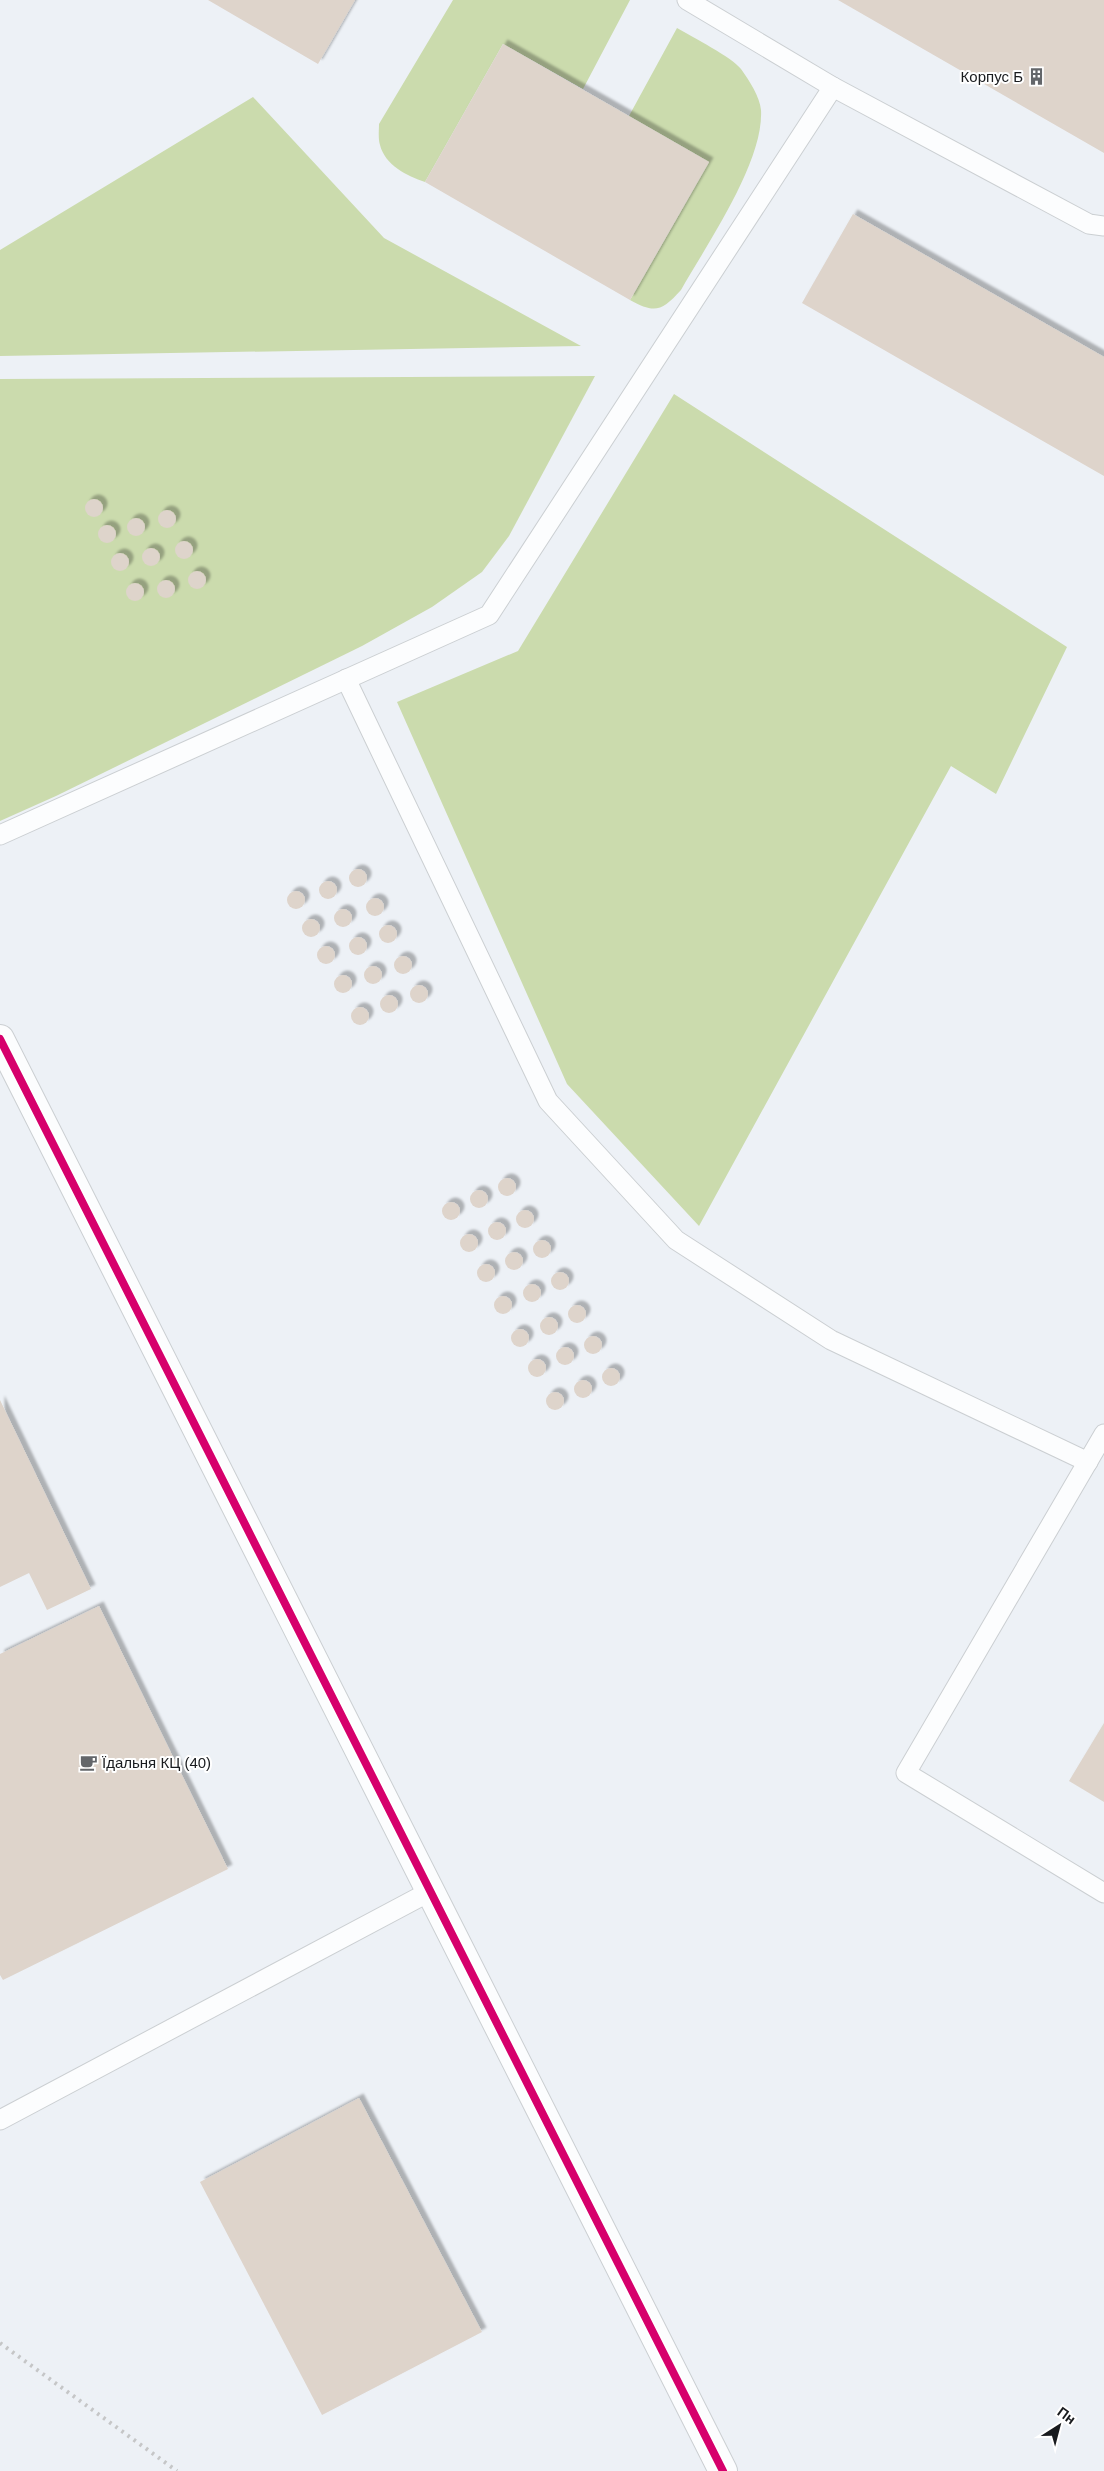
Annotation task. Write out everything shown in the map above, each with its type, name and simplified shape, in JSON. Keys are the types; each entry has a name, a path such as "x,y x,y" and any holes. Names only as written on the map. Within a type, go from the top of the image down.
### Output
{"street":[{"path":"0,1039 723,2471"}],"lane":[{"path":"687,0 833,87 1089,224 1104,226"},
{"path":"0,835 489,615 833,87"},
{"path":"346,679 548,1101 676,1240 831,1340 1088,1462"},
{"path":"1104,1434 906,1773 1104,1893"},
{"path":"0,2120 429,1892"}],"green space":[{"path":"453,0 630,0 583,89 503,44 425,182 404,173 387,158 379,143 379,124"},
{"path":"677,28 721,53 736,64 754,89 761,110 759,131 753,154 744,178 719,227 681,290 663,306 652,309 630,300 709,162 629,116"},
{"path":"253,97 384,238 581,346 0,356 0,250"},
{"path":"595,376 509,536 482,572 432,607 362,646 56,796 0,821 0,379"},
{"path":"674,394 1067,647 996,794 951,766 699,1226 567,1084 397,702 518,651"}],"building":[{"path":"208,0 355,0 318,64"},
{"name":"Корпус Б","path":"838,0 1104,0 1104,153"},
{"path":"503,44 709,162 630,300 425,182"},
{"path":"853,214 1104,357 1104,476 802,303"},
{"path":"90,499 98,499 103,504 101,515 90,517 85,512 85,504"},
{"path":"163,510 171,510 176,515 174,526 163,528 158,523 158,515"},
{"path":"132,518 140,518 145,523 143,534 132,536 127,531 127,523"},
{"path":"103,525 111,525 116,530 114,541 103,543 98,538 98,530"},
{"path":"180,541 188,541 193,546 191,557 180,559 175,554 175,546"},
{"path":"147,548 155,548 160,553 158,564 147,566 142,561 142,553"},
{"path":"116,553 124,553 129,558 127,569 116,571 111,566 111,558"},
{"path":"193,571 201,571 206,576 204,587 193,589 188,584 188,576"},
{"path":"162,580 170,580 175,585 173,596 162,598 157,593 157,585"},
{"path":"135,583 143,588 144,592 139,600 135,601 127,596 126,592 131,584"},
{"path":"354,869 362,869 367,874 365,885 354,887 349,882 349,874"},
{"path":"328,881 336,886 337,890 332,898 328,899 320,894 319,890 324,882"},
{"path":"292,891 300,891 305,896 303,907 292,909 287,904 287,896"},
{"path":"371,898 379,898 384,903 382,914 371,916 366,911 366,903"},
{"path":"339,909 347,909 352,914 350,925 339,927 334,922 334,914"},
{"path":"307,919 315,919 320,924 318,935 307,937 302,932 302,924"},
{"path":"384,925 392,925 397,930 395,941 384,943 379,938 379,930"},
{"path":"354,937 362,937 367,942 365,953 354,955 349,950 349,942"},
{"path":"322,946 330,946 335,951 333,962 322,964 317,959 317,951"},
{"path":"399,956 407,956 412,961 410,972 399,974 394,969 394,961"},
{"path":"369,966 377,966 382,971 380,982 369,984 364,979 364,971"},
{"path":"339,975 347,975 352,980 350,991 339,993 334,988 334,980"},
{"path":"415,985 423,985 428,990 426,1001 415,1003 410,998 410,990"},
{"path":"385,995 393,995 398,1000 396,1011 385,1013 380,1008 380,1000"},
{"path":"356,1007 364,1007 369,1012 367,1023 356,1025 351,1020 351,1012"},
{"path":"503,1178 511,1178 516,1183 514,1194 503,1196 498,1191 498,1183"},
{"path":"475,1190 483,1190 488,1195 486,1206 475,1208 470,1203 470,1195"},
{"path":"447,1202 455,1202 460,1207 458,1218 447,1220 442,1215 442,1207"},
{"path":"521,1210 529,1210 534,1215 532,1226 521,1228 516,1223 516,1215"},
{"path":"493,1222 501,1222 506,1227 504,1238 493,1240 488,1235 488,1227"},
{"path":"465,1234 473,1234 478,1239 476,1250 465,1252 460,1247 460,1239"},
{"path":"538,1240 546,1240 551,1245 549,1256 538,1258 533,1253 533,1245"},
{"path":"510,1252 518,1252 523,1257 521,1268 510,1270 505,1265 505,1257"},
{"path":"482,1264 490,1264 495,1269 493,1280 482,1282 477,1277 477,1269"},
{"path":"556,1272 564,1272 569,1277 567,1288 556,1290 551,1285 551,1277"},
{"path":"528,1284 536,1284 541,1289 539,1300 528,1302 523,1297 523,1289"},
{"path":"499,1296 507,1296 512,1301 510,1312 499,1314 494,1309 494,1301"},
{"path":"573,1305 581,1305 586,1310 584,1321 573,1323 568,1318 568,1310"},
{"path":"545,1317 553,1317 558,1322 556,1333 545,1335 540,1330 540,1322"},
{"path":"516,1329 524,1329 529,1334 527,1345 516,1347 511,1342 511,1334"},
{"path":"589,1336 597,1336 602,1341 600,1352 589,1354 584,1349 584,1341"},
{"path":"561,1347 569,1347 574,1352 572,1363 561,1365 556,1360 556,1352"},
{"path":"533,1359 541,1359 546,1364 544,1375 533,1377 528,1372 528,1364"},
{"path":"607,1368 615,1368 620,1373 618,1384 607,1386 602,1381 602,1373"},
{"path":"579,1380 587,1380 592,1385 590,1396 579,1398 574,1393 574,1385"},
{"path":"551,1392 559,1392 564,1397 562,1408 551,1410 546,1405 546,1397"},
{"path":"0,1400 91,1589 47,1610 29,1573 0,1587"},
{"name":"Їдальня КЦ (40)","path":"99,1606 228,1869 3,1980 0,1975 0,1654"},
{"path":"1104,1723 1104,1802 1069,1781"},
{"path":"359,2098 482,2332 322,2415 200,2182"}],"railway":[{"path":"0,2343 177,2471"}],"cycle path":[{"path":"0,1039 723,2471"}],"place":[{"name":"Корпус Б","path":"1037,76"},
{"name":"Їдальня КЦ (40)","path":"88,1762"}]}
